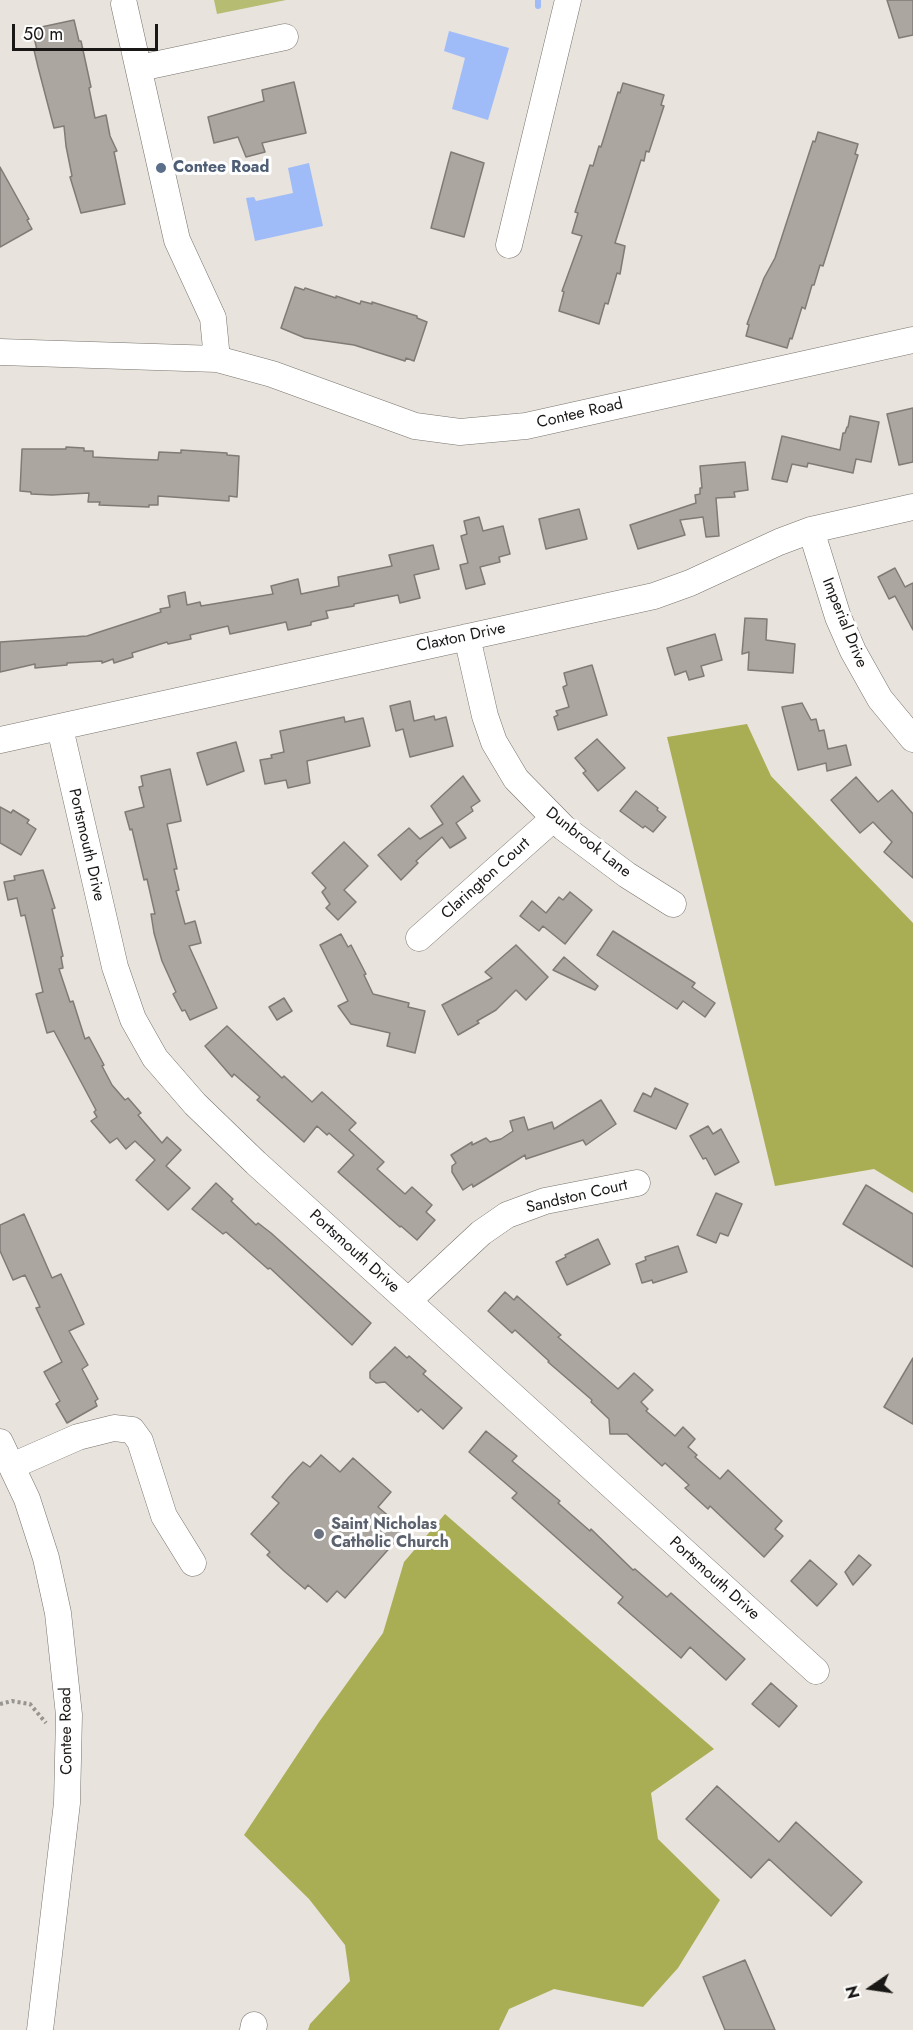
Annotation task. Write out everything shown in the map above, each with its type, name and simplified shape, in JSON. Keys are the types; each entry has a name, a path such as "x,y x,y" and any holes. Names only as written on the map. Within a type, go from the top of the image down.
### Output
{"street":[{"path":"509,245 568,0"},
{"path":"124,4 177,240 213,318 217,359"},
{"path":"140,68 285,37"},
{"name":"Contee Road","path":"0,352 217,359 272,374 415,426 460,432 526,426 913,340"},
{"name":"Claxton Drive","path":"0,740 654,596 690,584 779,542 811,530 913,507"},
{"name":"Imperial Drive","path":"811,530 838,617 853,651 880,699 913,739"},
{"name":"Dunbrook Lane","path":"466,637 484,716 494,742 516,779 553,819 627,876 673,904"},
{"name":"Portsmouth Drive","path":"60,728 115,968 124,998 144,1041 155,1058 195,1104 256,1163 816,1671"},
{"name":"Clarington Court","path":"419,938 553,819"},
{"name":"Sandston Court","path":"408,1301 481,1233 507,1215 545,1201 637,1183"},
{"path":"12,1466 78,1437 114,1428 132,1430 140,1441 164,1516 193,1563"},
{"name":"Contee Road","path":"0,1442 27,1499 46,1558 58,1613 69,1714 67,1803 40,2030"}],"path":[{"path":"0,1704 12,1701 30,1704 49,1727"}],"green space":[{"path":"214,0 286,0 217,14"},
{"path":"747,724 771,776 913,923 913,1193 874,1169 775,1186 667,737"},
{"path":"445,1514 714,1749 651,1793 658,1839 720,1900 678,1968 643,2007 554,1989 509,2009 499,2030 308,2030 310,2024 350,1981 345,1945 309,1899 244,1835 319,1722 383,1633 404,1562"}],"water":[{"path":"449,31 509,48 488,120 452,109 465,58 444,51"},
{"path":"309,163 323,226 255,241 246,198 254,197 256,201 293,193 288,168"}],"building":[{"path":"887,0 913,0 913,35 899,38"},
{"path":"74,20 91,87 89,88 95,118 106,115 110,136 117,151 114,152 125,204 81,213 70,177 72,176 64,126 54,128 34,50 37,50 32,29"},
{"path":"294,82 306,133 262,143 265,152 246,157 238,137 214,143 208,117 264,101 262,90"},
{"path":"623,83 664,95 661,105 664,106 649,152 646,151 644,161 641,160 615,243 625,246 620,274 617,273 608,304 605,303 599,324 559,311 564,292 562,291 582,236 572,233 578,213 575,212 590,165 593,166 599,146 601,147 618,92 620,93"},
{"path":"818,132 858,144 855,154 858,155 823,266 820,265 805,309 802,307 787,348 746,336 749,325 747,324 764,278 775,258 813,141 815,142"},
{"path":"451,152 484,163 464,237 431,228"},
{"path":"0,167 29,219 27,220 32,229 0,247"},
{"path":"295,287 360,304 361,301 372,304 372,302 417,316 427,322 414,361 406,358 405,361 354,345 305,338 281,328"},
{"path":"913,408 913,462 899,465 887,414"},
{"path":"850,416 879,422 871,462 856,459 853,473 808,463 807,467 792,464 787,482 772,479 782,436 840,450 843,433 848,427"},
{"path":"66,447 93,451 93,457 158,460 159,452 181,453 181,450 239,456 237,497 229,496 229,501 158,496 158,505 149,505 149,507 99,505 100,502 88,502 89,493 52,495 20,491 22,449 66,449"},
{"path":"745,462 748,490 734,492 735,497 716,498 719,536 706,537 703,517 680,520 685,535 638,549 630,525 696,503 695,495 700,494 700,488 702,488 700,466"},
{"path":"579,509 587,539 546,549 539,519"},
{"path":"479,517 483,531 503,526 510,554 499,557 500,562 480,567 485,584 466,589 460,565 468,563 461,536 467,534 464,521"},
{"path":"433,545 439,569 414,575 420,598 400,603 398,595 354,604 354,606 326,611 328,618 311,622 311,625 288,630 286,622 230,634 228,626 190,635 191,639 168,644 167,642 132,653 133,657 114,663 113,659 102,663 102,661 67,663 67,665 35,668 35,664 0,672 0,642 87,636 161,612 160,609 170,607 168,596 185,592 187,605 200,602 201,606 273,594 271,586 298,579 301,594 339,586 338,577 392,566 389,555"},
{"path":"895,568 905,587 913,583 913,630 895,596 889,599 878,577"},
{"path":"745,618 767,619 766,640 795,644 793,673 748,670 749,652 742,654"},
{"path":"715,634 722,660 701,666 704,676 689,680 686,671 675,675 667,648"},
{"path":"592,665 607,715 558,730 554,717 558,715 556,711 569,707 563,687 567,685 564,673"},
{"path":"410,701 414,721 434,716 435,720 446,717 453,746 410,757 403,729 396,731 390,706"},
{"path":"802,703 811,720 816,719 819,731 824,730 828,749 846,745 851,765 827,771 826,763 798,770 782,707"},
{"path":"344,717 345,722 363,718 370,746 307,761 310,783 288,788 286,780 265,784 260,760 272,758 271,755 284,752 280,731"},
{"path":"597,739 625,768 598,791 583,773 586,771 575,758"},
{"path":"236,742 244,771 207,785 197,753"},
{"path":"170,769 181,821 167,824 177,869 174,869 179,890 176,891 185,924 195,921 201,943 189,946 217,1008 190,1020 173,994 176,992 162,961 154,933 151,914 155,914 147,879 144,880 132,829 130,830 125,812 144,807 139,787 143,786 141,776"},
{"path":"463,776 480,801 471,807 473,811 456,823 466,838 450,848 442,837 416,861 418,863 401,880 378,855 409,828 420,839 443,824 431,806"},
{"path":"856,777 878,802 892,790 913,814 913,878 884,852 892,842 873,822 860,833 831,800"},
{"path":"636,791 666,817 653,832 645,826 643,828 620,811"},
{"path":"0,807 11,813 13,810 29,820 27,823 36,829 21,855 0,843"},
{"path":"344,842 368,866 344,890 356,902 338,920 326,908 330,904 322,892 326,888 312,873"},
{"path":"43,870 55,908 52,909 63,956 61,957 63,968 59,969 70,1002 73,1001 85,1039 89,1037 112,1085 141,1113 138,1115 162,1143 167,1137 181,1150 166,1166 190,1188 168,1210 136,1180 155,1160 135,1141 126,1149 117,1138 110,1143 91,1121 97,1117 94,1112 96,1110 54,1031 47,1033 36,994 43,992 25,915 21,916 17,898 8,900 4,882 15,880 14,876"},
{"path":"570,892 592,910 565,944 543,926 539,931 520,916 532,901 546,913 559,897 563,900"},
{"path":"613,931 695,983 692,987 715,1003 705,1017 683,1001 677,1009 597,955"},
{"path":"341,934 348,947 351,945 366,974 364,975 373,994 409,1003 408,1007 425,1011 415,1053 387,1046 390,1033 351,1024 338,1006 348,1001 320,945"},
{"path":"516,945 548,977 526,1000 516,990 496,1010 458,1035 442,1005 492,978 485,972"},
{"path":"564,957 598,986 595,990 553,970"},
{"path":"284,998 292,1011 277,1020 269,1007"},
{"path":"227,1026 282,1078 284,1076 312,1102 322,1092 356,1123 349,1130 384,1162 377,1169 405,1194 412,1187 432,1205 426,1212 435,1220 417,1240 338,1172 354,1155 329,1133 327,1135 317,1126 304,1142 257,1100 260,1097 234,1074 232,1077 205,1046"},
{"path":"655,1088 688,1104 676,1129 634,1111 643,1093 651,1097"},
{"path":"601,1100 616,1124 586,1145 583,1140 526,1159 525,1155 473,1187 472,1184 463,1190 452,1172 452,1166 456,1163 451,1155 472,1142 472,1145 486,1138 490,1142 501,1139 513,1131 510,1121 524,1117 528,1130 552,1122 554,1129"},
{"path":"708,1126 713,1134 721,1129 739,1162 715,1175 690,1136"},
{"path":"216,1183 256,1225 258,1223 271,1233 371,1323 352,1345 270,1268 268,1269 226,1232 223,1234 192,1209"},
{"path":"866,1185 913,1214 913,1267 843,1224"},
{"path":"716,1193 742,1204 728,1236 720,1233 716,1243 697,1235"},
{"path":"24,1214 52,1278 61,1274 84,1324 69,1331 88,1365 82,1369 98,1399 95,1401 97,1406 67,1423 56,1404 60,1401 44,1372 62,1362 36,1308 40,1307 25,1275 13,1280 0,1251 0,1225"},
{"path":"598,1239 610,1264 567,1285 556,1262 566,1257 565,1255"},
{"path":"678,1246 687,1272 653,1283 652,1280 642,1283 636,1264 646,1260 645,1257"},
{"path":"505,1292 514,1300 517,1296 561,1335 558,1337 618,1389 634,1373 653,1390 641,1402 648,1409 646,1411 675,1436 683,1427 695,1439 688,1447 697,1455 695,1457 720,1479 728,1470 782,1521 775,1529 783,1536 764,1557 710,1506 708,1509 685,1488 689,1485 665,1463 662,1466 627,1434 610,1434 609,1419 591,1402 592,1400 515,1330 512,1333 488,1311"},
{"path":"395,1347 426,1371 423,1374 462,1408 443,1429 421,1409 418,1412 385,1382 376,1383 370,1378 370,1372"},
{"path":"913,1358 913,1424 884,1407"},
{"path":"486,1431 517,1456 512,1461 560,1501 558,1503 590,1531 591,1529 633,1570 635,1569 667,1597 671,1593 745,1659 726,1680 690,1647 681,1658 618,1603 623,1597 512,1498 517,1493 469,1452"},
{"path":"321,1455 340,1472 353,1458 391,1492 378,1507 398,1524 394,1528 402,1534 345,1598 337,1591 327,1602 308,1585 305,1589 284,1571 267,1555 270,1552 251,1534 279,1503 272,1497 289,1477 303,1462 310,1467"},
{"path":"859,1555 871,1565 853,1585 845,1572"},
{"path":"810,1560 837,1584 817,1606 791,1581"},
{"path":"771,1683 797,1706 779,1727 752,1704"},
{"path":"717,1786 779,1842 796,1822 862,1882 831,1916 769,1859 751,1878 686,1819"},
{"path":"745,1960 775,2030 725,2030 703,1977"}],"waterway":[{"path":"538,0 538,6"}],"place":[{"name":"Contee Road","path":"161,168"},
{"name":"Saint Nicholas Catholic Church","path":"319,1534"}]}
